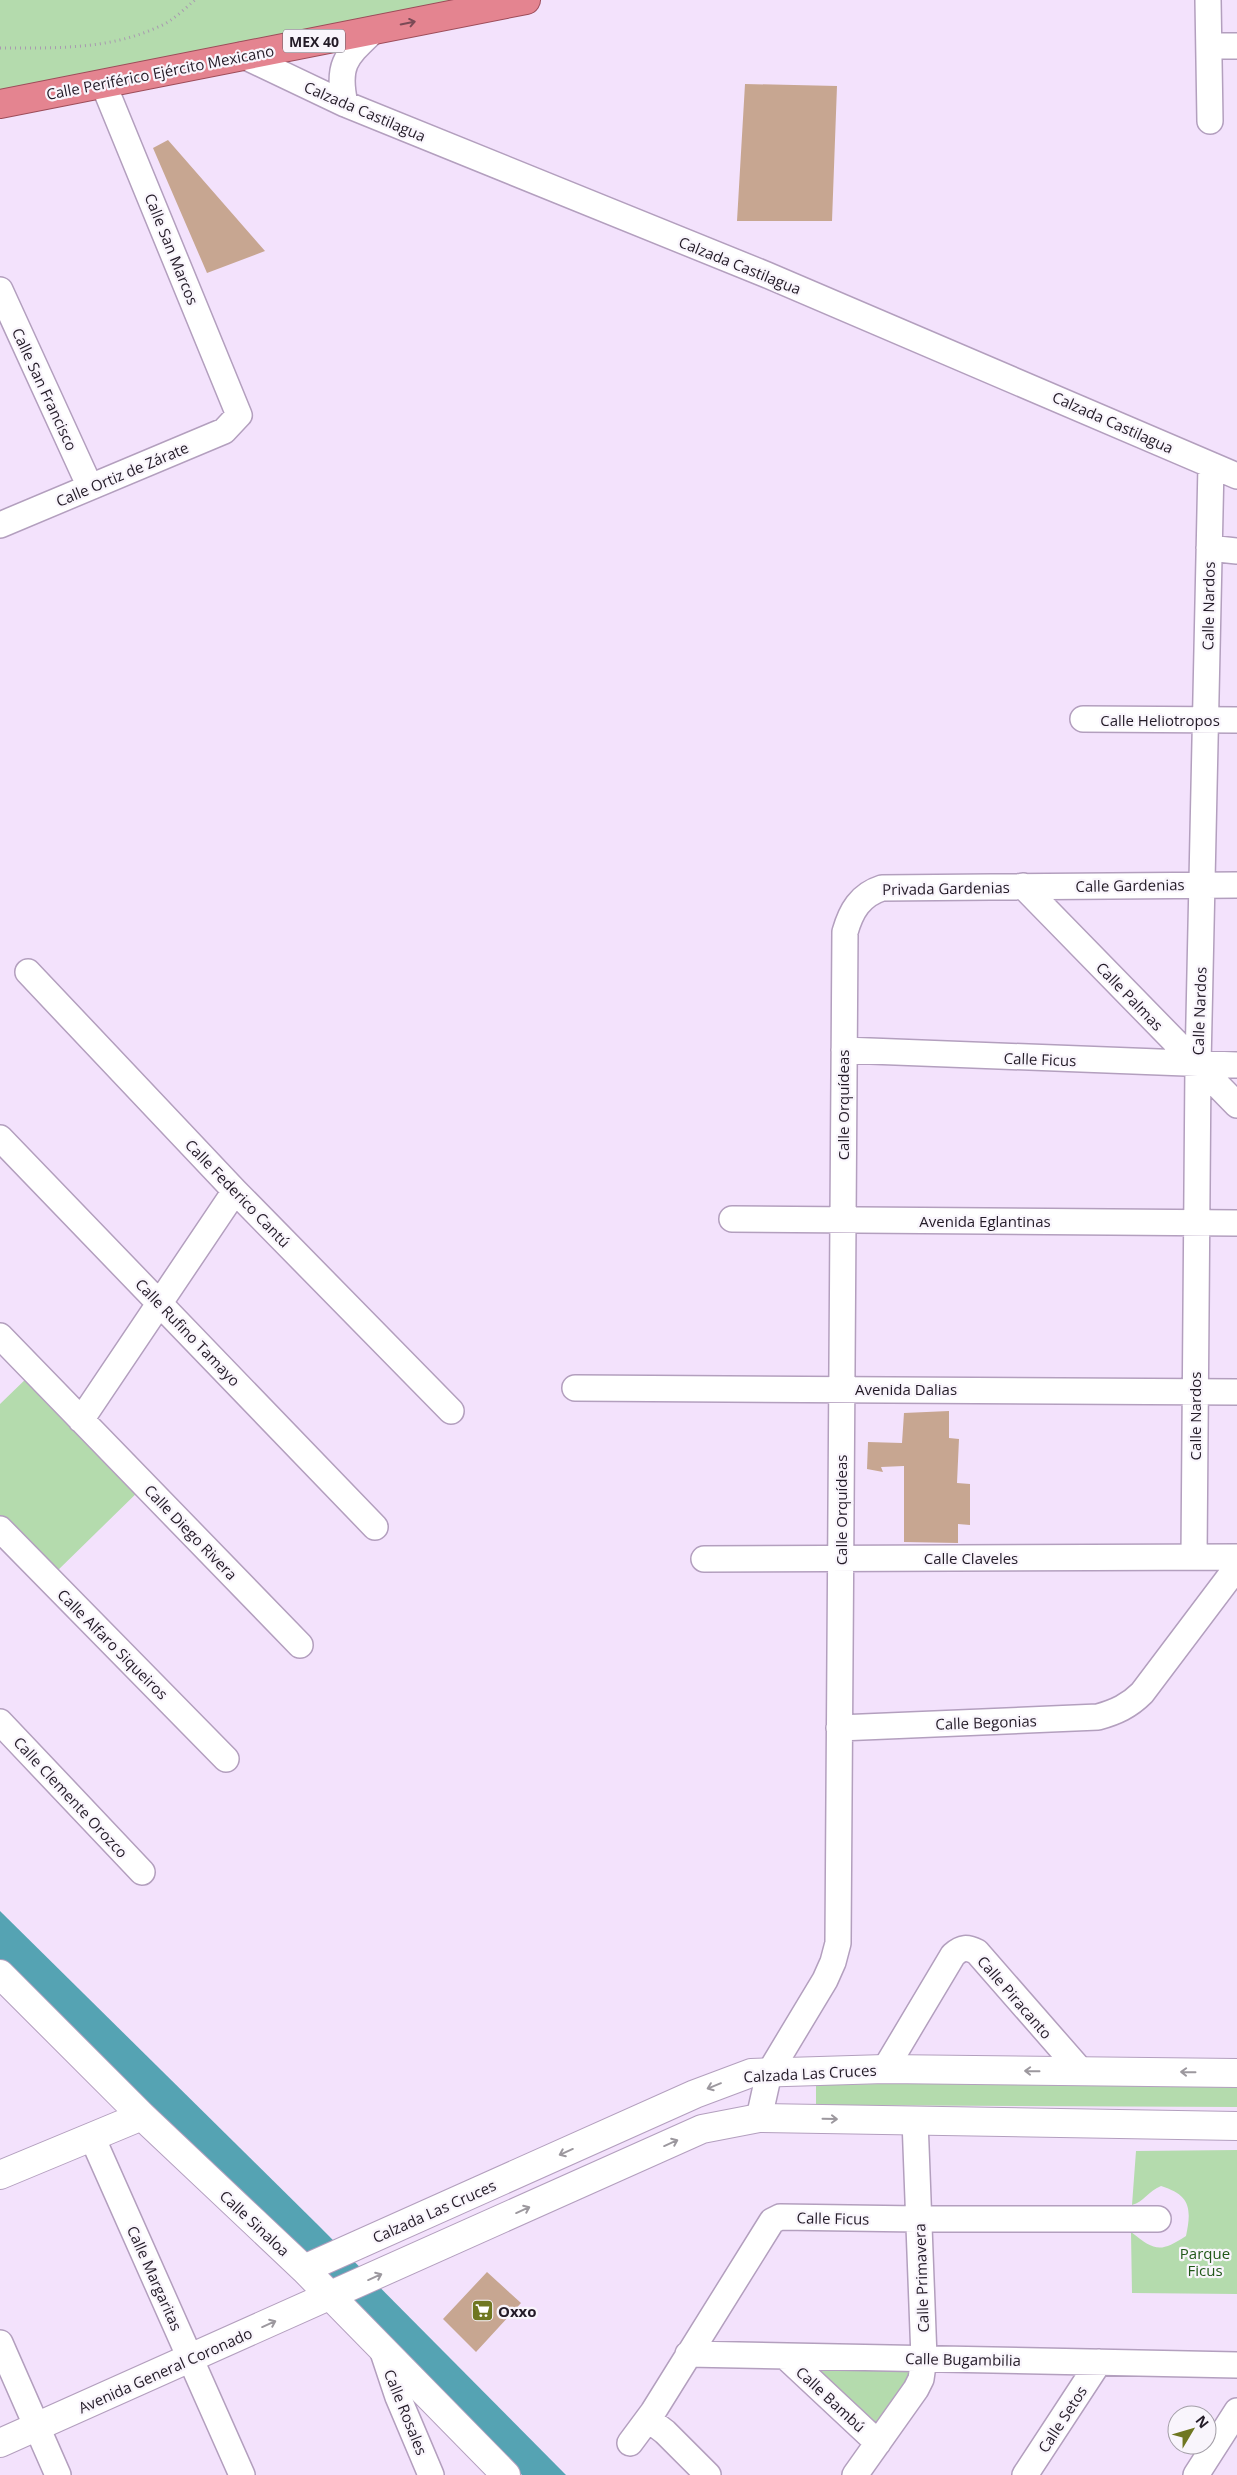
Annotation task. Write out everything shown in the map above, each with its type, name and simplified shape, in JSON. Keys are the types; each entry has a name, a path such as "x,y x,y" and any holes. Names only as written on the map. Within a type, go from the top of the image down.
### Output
{"highway":[{"name":"Calle Periférico Ejército Mexicano","path":"0,104 526,0"}],"street":[{"path":"1208,0 1210,121"},
{"path":"345,104 341,73 352,51 375,29"},
{"path":"1209,46 1237,46"},
{"name":"Calzada Castilagua","path":"242,55 345,104 767,275 1237,476"},
{"name":"Calle San Marcos","path":"103,83 239,415"},
{"name":"Calle San Francisco","path":"0,290 90,487"},
{"name":"Calle Ortiz de Zárate","path":"0,525 224,431 239,415"},
{"name":"Calle Nardos","path":"1194,1557 1198,1065 1211,465"},
{"path":"1209,548 1237,551"},
{"name":"Calle Heliotropos","path":"1083,719 1237,720"},
{"name":"Calle Gardenias","path":"1023,886 1237,885"},
{"name":"Privada Gardenias","path":"869,892 882,888 1023,886"},
{"name":"Calle Palmas","path":"1023,886 1237,1104"},
{"name":"Calle Orquídeas","path":"759,2118 768,2073 825,1980 833,1962 838,1943 845,932 858,902 869,892"},
{"name":"Calle Federico Cantú","path":"28,972 235,1191 451,1411"},
{"name":"Calle Ficus","path":"844,1050 1237,1065"},
{"name":"Calle Rufino Tamayo","path":"0,1138 375,1527"},
{"path":"82,1420 235,1191"},
{"name":"Avenida Eglantinas","path":"732,1219 1237,1223"},
{"name":"Calle Diego Rivera","path":"0,1336 300,1645"},
{"name":"Avenida Dalias","path":"575,1388 1237,1392"},
{"name":"Calle Alfaro Siqueiros","path":"2,1535 226,1759"},
{"name":"Calle Claveles","path":"704,1559 1237,1557"},
{"name":"Calle Begonias","path":"839,1728 1098,1717 1130,1705 1142,1693 1237,1567"},
{"name":"Calle Clemente Orozco","path":"0,1722 142,1872"},
{"name":"Calle Piracanto","path":"885,2069 953,1955 960,1948 969,1948 977,1952 1081,2071"},
{"name":"Calle Sinaloa","path":"0,1974 142,2116 304,2270 506,2475"},
{"name":"Calzada Las Cruces","path":"304,2270 695,2094 733,2078 751,2073 885,2069 1237,2073"},
{"path":"0,2175 142,2116"},
{"path":"330,2297 702,2130 759,2118 1237,2126"},
{"name":"Calle Primavera","path":"855,2475 916,2389 921,2378 924,2358 915,2120"},
{"name":"Calle Margaritas","path":"92,2137 242,2475"},
{"name":"Calle Ficus","path":"630,2443 648,2419 772,2221 780,2216 918,2220 1158,2219"},
{"name":"Avenida General Coronado","path":"0,2443 330,2297"},
{"path":"0,2343 58,2475"},
{"name":"Calle Rosales","path":"382,2349 398,2397 431,2475"},
{"name":"Calle Bugambilia","path":"688,2354 1237,2365"},
{"name":"Calle Bambú","path":"785,2356 878,2443"},
{"name":"Calle Setos","path":"1025,2475 1099,2362"},
{"path":"1196,2475 1237,2411"},
{"path":"648,2419 665,2432 708,2475"}],"path":[{"path":"0,48 79,47 123,39 160,27 195,0"}],"green space":[{"path":"0,0 513,0 0,102"},
{"path":"31,1374 145,1485 53,1575 0,1523 0,1404"},
{"path":"1014,2082 1237,2084 1237,2107 816,2105 816,2085"},
{"name":"Parque Ficus","path":"1237,2150 1237,2294 1132,2293 1131,2232 1152,2246 1164,2247 1186,2236 1189,2218 1187,2204 1183,2198 1161,2186 1132,2205 1136,2151"},
{"path":"790,2358 922,2361 878,2440"}],"water":[{"path":"0,1911 319,2226 566,2475 522,2475 0,1961"}],"building":[{"path":"745,84 837,86 832,221 737,221"},
{"path":"168,140 265,251 207,273 153,148"},
{"path":"949,1411 949,1438 959,1439 957,1483 970,1484 970,1525 958,1524 958,1543 904,1542 904,1466 881,1467 883,1472 867,1469 868,1442 902,1443 904,1413"},
{"name":"Oxxo","path":"487,2272 521,2303 476,2352 443,2319"}],"place":[{"name":"Oxxo","path":"482,2311"}]}
